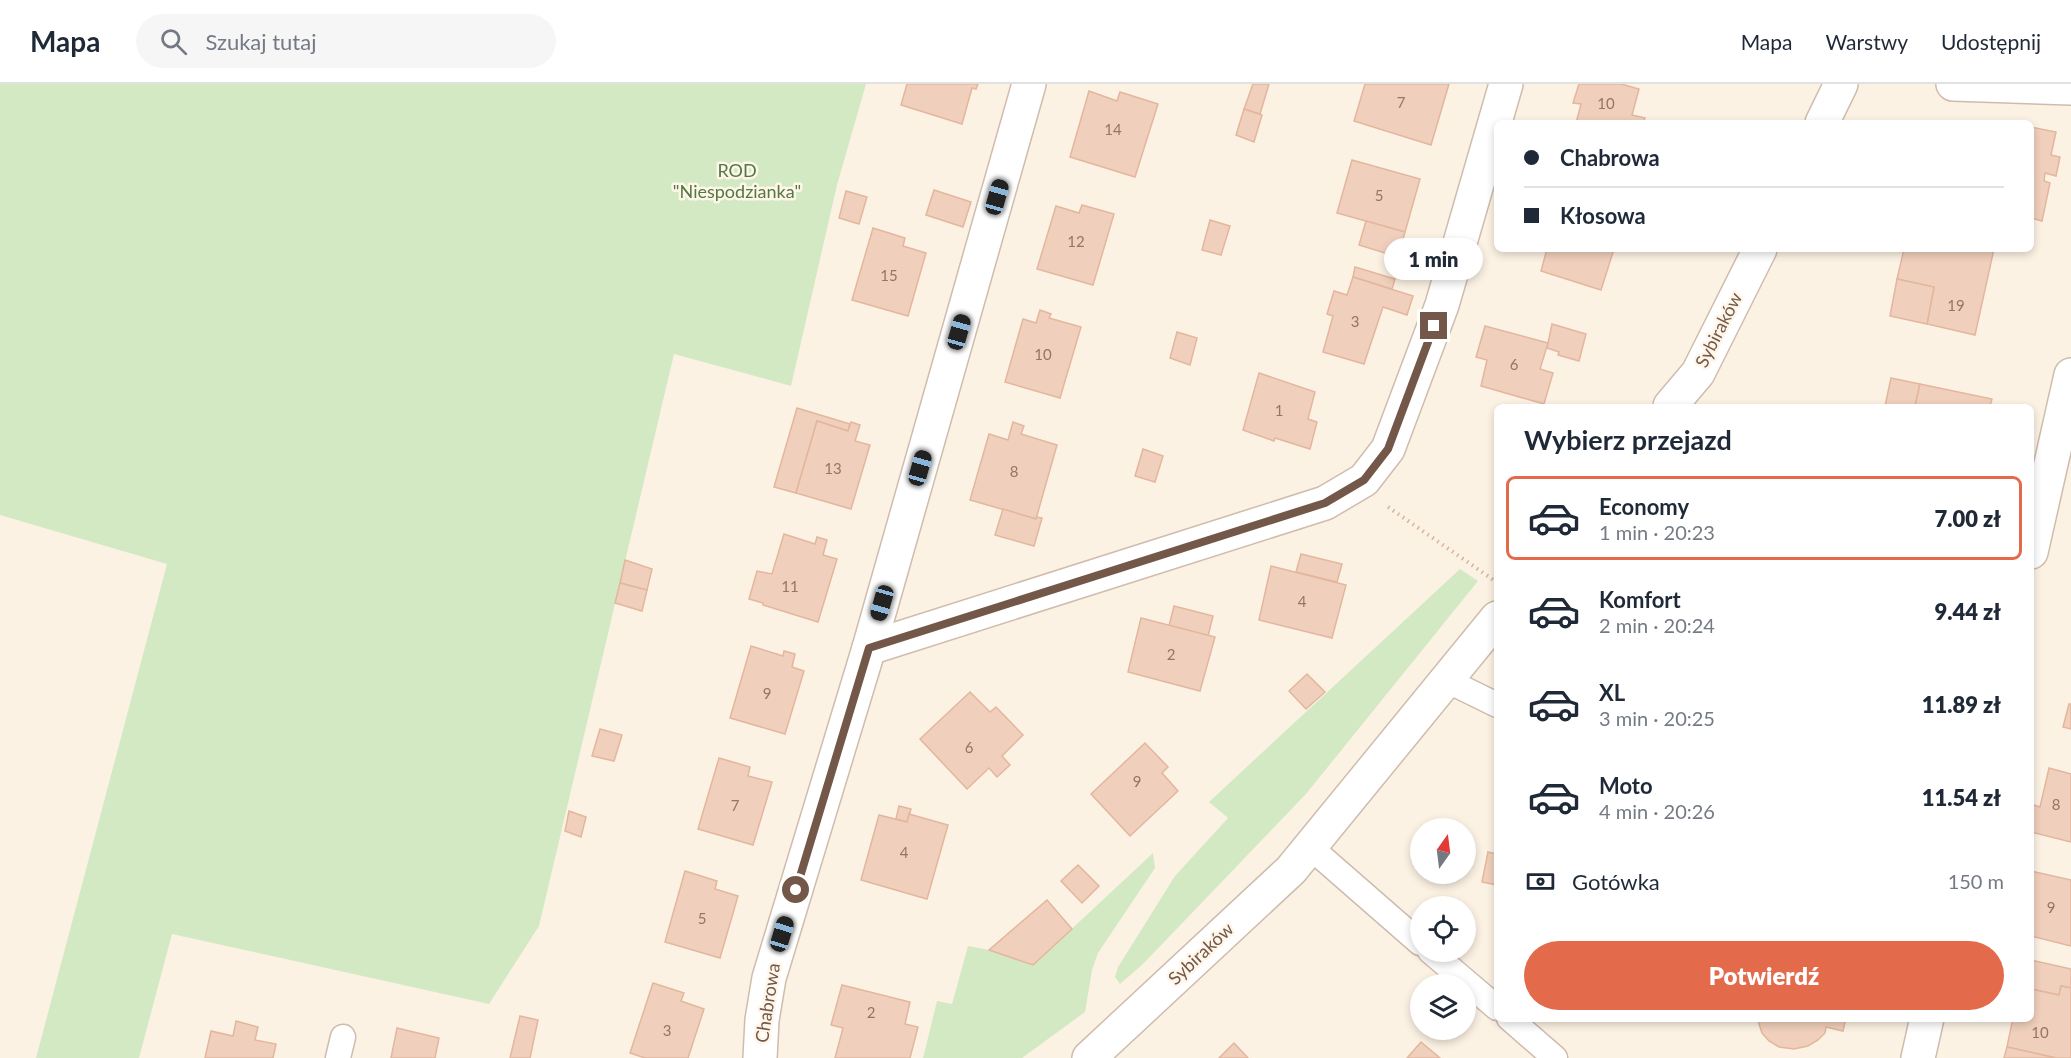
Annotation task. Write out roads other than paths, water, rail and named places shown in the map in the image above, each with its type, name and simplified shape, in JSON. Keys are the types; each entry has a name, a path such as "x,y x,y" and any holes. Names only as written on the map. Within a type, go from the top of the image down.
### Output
{"street":[{"name":"Chabrowa","path":"760,1058 762,1020 769,978 869,648 1029,84"},
{"path":"1496,120 1506,84"},
{"path":"1823,120 1841,84"},
{"path":"1953,84 2071,87"},
{"path":"869,648 1325,503 1364,480 1388,449 1442,305 1494,125"},
{"name":"Sybiraków","path":"1672,404 1698,373 1758,252"},
{"path":"2034,544 2060,476 2071,375"},
{"name":"Sybiraków","path":"1089,1058 1282,878 1310,847 1494,622"},
{"path":"1918,1058 1926,1022"}],"lane":[{"path":"1446,680 1494,704"},
{"path":"1310,847 1410,933"},
{"path":"1443,962 1494,1005"},
{"path":"1514,1022 1555,1058"}],"park label":[{"name":"ROD \"Niespodzianka\"","path":"737,181"}]}
